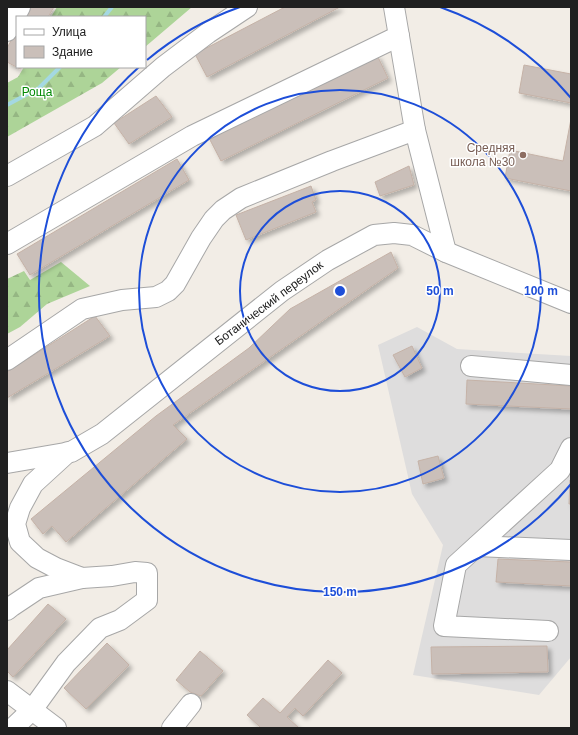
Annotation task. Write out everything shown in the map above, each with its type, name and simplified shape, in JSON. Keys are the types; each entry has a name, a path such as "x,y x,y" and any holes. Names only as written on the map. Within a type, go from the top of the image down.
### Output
{"street":[{"path":"7,31 20,7"},
{"path":"7,176 95,126 163,67 208,33 247,7"},
{"path":"394,7 415,130 446,252"},
{"path":"7,244 192,136 399,36"},
{"path":"7,360 82,309 122,300 156,297 168,291 175,284 201,238 214,219 223,210 241,198 332,161 415,130"},
{"name":"Ботанический переулок","path":"7,463 68,452 102,434 282,291 328,260 374,235 394,233 412,235 446,252 571,303"},
{"path":"471,366 571,375"},
{"path":"548,631 444,626 456,565 476,546 566,470 571,448"},
{"path":"68,452 33,484 20,508 15,524 20,542 37,558 56,568 82,578"},
{"path":"476,546 571,550"},
{"path":"7,610 39,588 82,578 112,576 135,572 147,573 147,600 120,620 100,628 66,664 32,710 13,728"},
{"path":"7,691 56,728"},
{"path":"172,728 191,704"}],"shaded area":[{"path":"417,327 457,349 571,356 571,657 539,695 413,675 443,545 412,494 378,345"}],"green space":[{"path":"57,7 192,7 146,46 146,16 52,16"},
{"name":"Роща","path":"23,68 120,68 102,83 7,137 7,83 18,77"},
{"path":"61,262 90,286 47,304 20,327 7,334 7,279 24,271 30,280"}],"building":[{"path":"29,7 54,7 49,16 24,16"},
{"path":"285,7 340,7 207,77 195,54"},
{"path":"16,32 16,67 7,62 7,48"},
{"path":"377,55 388,78 221,161 209,138"},
{"path":"524,65 571,74 571,103 519,93"},
{"path":"156,96 172,117 129,144 114,123"},
{"name":"Средняя школа №30","path":"571,119 571,191 505,178 510,150 563,161"},
{"path":"177,159 189,180 30,275 17,254"},
{"path":"409,166 414,185 380,196 375,182"},
{"path":"311,186 316,200 312,202 316,212 246,240 236,215"},
{"path":"391,252 398,268 173,425 187,439 66,542 52,526 43,534 31,519 156,416 249,348 290,309"},
{"path":"95,316 110,336 7,398 7,372"},
{"path":"412,346 422,368 405,377 393,355"},
{"path":"467,380 571,386 571,409 466,404"},
{"path":"438,456 444,478 423,484 418,461"},
{"path":"570,480 571,504 569,504"},
{"path":"498,559 571,562 571,586 496,582"},
{"path":"48,604 66,619 13,677 7,671 7,650"},
{"path":"107,643 129,665 86,709 64,688"},
{"path":"547,646 548,672 432,674 431,647"},
{"path":"200,651 223,671 201,696 190,692 176,680"},
{"path":"328,660 342,673 303,716 295,708 287,717 299,728 261,728 247,715 263,698 280,713"}],"waterway":[{"path":"105,16 112,7"},
{"path":"7,105 39,88 59,68"}],"place":[{"name":"Средняя школа №30","path":"523,155"}]}
